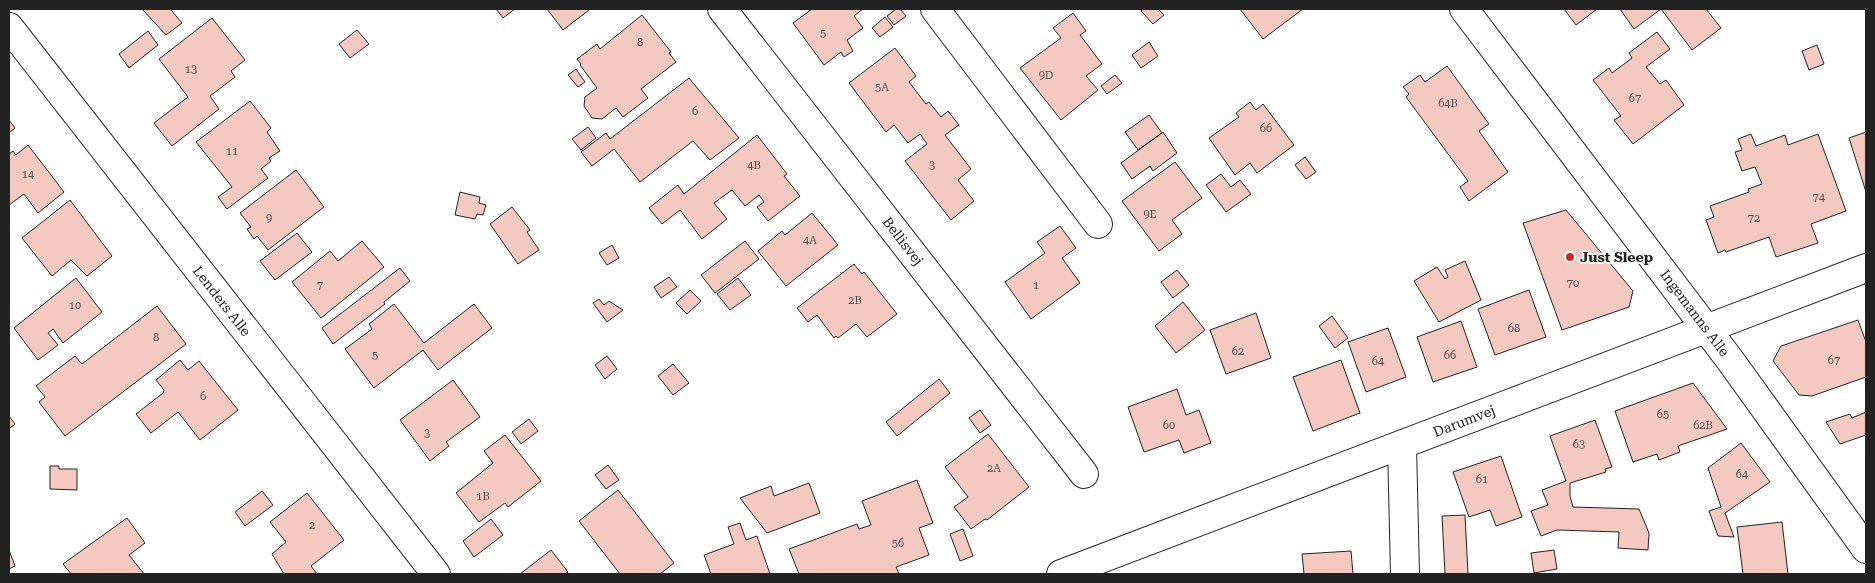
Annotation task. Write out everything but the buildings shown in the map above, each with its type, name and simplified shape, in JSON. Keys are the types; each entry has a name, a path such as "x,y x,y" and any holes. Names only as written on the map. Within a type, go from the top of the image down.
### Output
{"street":[{"name":"Bellisvej","path":"722,9 1084,474"},
{"path":"935,9 1098,224"},
{"name":"Ingemanns Alle","path":"1464,9 1706,328 1866,549"},
{"name":"Lenders Alle","path":"9,27 436,574"},
{"name":"Darumvej","path":"1061,574 1866,268"},
{"path":"1402,445 1405,574"}],"place":[{"name":"Just Sleep","path":"1570,257"}]}
